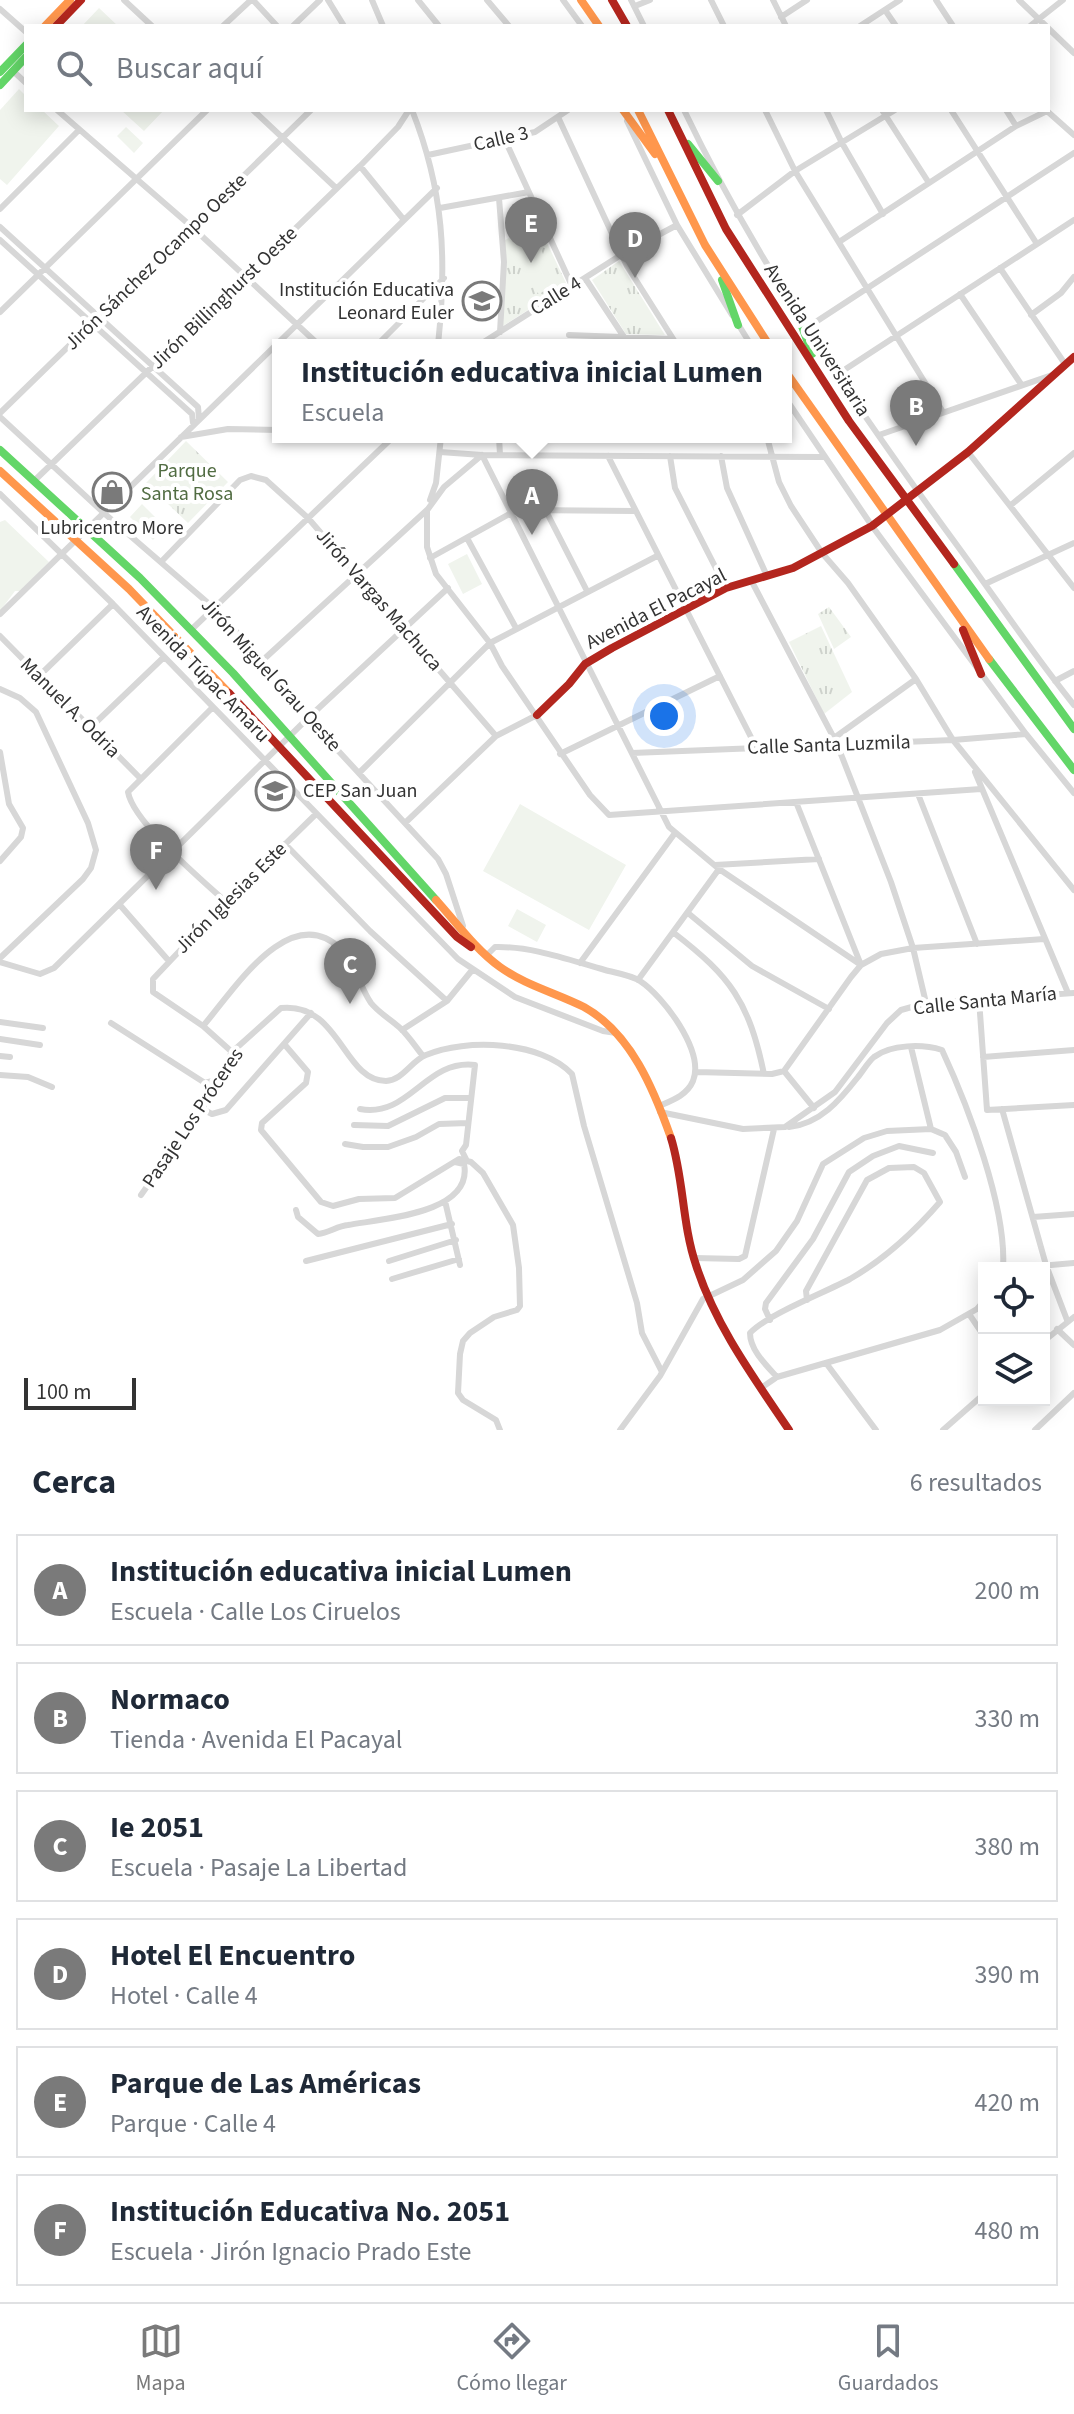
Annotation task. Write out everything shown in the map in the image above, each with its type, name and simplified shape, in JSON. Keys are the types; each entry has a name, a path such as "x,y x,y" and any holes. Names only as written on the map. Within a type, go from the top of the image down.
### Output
{"main road":[{"path":"47,24 70,0"},
{"path":"58,24 81,0"},
{"path":"581,0 598,24"},
{"path":"612,0 626,24"},
{"path":"0,72 24,47"},
{"path":"0,85 24,59"},
{"path":"624,112 668,172"},
{"path":"639,112 717,264 765,339"},
{"name":"Avenida Universitaria","path":"669,112 726,229 849,421 1074,729"},
{"path":"678,131 718,181"},
{"path":"717,264 738,325"},
{"path":"795,307 818,370"},
{"name":"Avenida El Pacayal","path":"537,715 585,664 726,588 793,568 872,526 968,452 1074,357"},
{"name":"Avenida Universitaria","path":"792,381 959,618 1074,770"},
{"name":"Avenida Túpac Amaru","path":"0,450 140,578 191,630 486,956"},
{"name":"Avenida Túpac Amaru","path":"0,471 151,611 457,937 524,982 591,1012 617,1033 659,1109 679,1166 694,1258 707,1297 789,1430"},
{"path":"959,618 981,674"}],"street":[{"path":"124,0 150,24"},
{"path":"225,24 252,0 275,24"},
{"path":"295,24 320,0"},
{"path":"328,0 343,24"},
{"path":"372,0 382,24"},
{"path":"418,0 437,24"},
{"path":"487,0 507,24"},
{"path":"563,0 581,24"},
{"path":"643,24 633,3 650,0"},
{"path":"711,0 723,24"},
{"path":"773,0 785,24"},
{"path":"781,17 807,0"},
{"path":"863,24 900,0"},
{"path":"936,0 952,24"},
{"path":"1019,0 1044,24"},
{"path":"1033,24 1063,0"},
{"path":"0,9 24,30"},
{"path":"885,10 895,24"},
{"path":"1050,30 1074,53"},
{"path":"13,71 24,81"},
{"path":"59,112 192,227 312,339"},
{"path":"0,312 205,112"},
{"path":"255,112 336,188"},
{"name":"Jirón Sánchez Ocampo Oeste","path":"0,415 309,112"},
{"name":"Jirón Billinghurst Oeste","path":"34,481 360,166 409,112"},
{"path":"412,112 428,155 440,208 444,278 439,339"},
{"name":"Calle 3","path":"428,155 535,132 565,112"},
{"path":"624,112 677,225 747,339"},
{"path":"685,112 737,215 838,374 918,492 1074,705"},
{"path":"766,112 795,171 943,412"},
{"path":"827,112 883,214"},
{"path":"952,112 1037,244"},
{"path":"1007,112 1016,126"},
{"path":"839,242 1016,126 1045,112"},
{"path":"1048,112 1074,135"},
{"path":"737,215 795,171 884,113 929,183"},
{"path":"558,117 621,255 673,339"},
{"path":"0,209 79,130"},
{"path":"505,140 572,286"},
{"path":"808,327 1074,153"},
{"path":"360,166 404,220"},
{"path":"281,339 437,188"},
{"path":"440,208 529,192"},
{"path":"495,339 504,262 499,198"},
{"path":"838,374 1074,220"},
{"name":"Calle 4","path":"488,339 621,255 677,225"},
{"path":"0,227 198,407 199,418"},
{"path":"0,240 192,414 193,424"},
{"path":"1000,268 1065,364"},
{"path":"1031,315 1061,293 1074,277"},
{"path":"383,339 444,278"},
{"path":"585,278 624,337"},
{"path":"960,294 1021,384"},
{"path":"569,335 644,339"},
{"path":"0,614 272,347"},
{"path":"879,435 1052,375"},
{"path":"792,408 872,526 1026,734 1074,793"},
{"name":"Jirón Miguel Grau Oeste","path":"0,415 105,514 215,609 263,660 308,718 443,867 465,933"},
{"path":"181,437 228,429 272,430"},
{"path":"191,630 387,443"},
{"path":"441,443 426,530 436,574 490,643 560,754 609,815 981,789"},
{"path":"499,443 500,455"},
{"path":"769,443 779,482 822,553 848,583 916,679 953,740 1074,890"},
{"path":"440,452 482,455 823,457"},
{"path":"968,452 1074,588"},
{"path":"1011,505 1074,453"},
{"path":"263,660 428,509 444,487 482,455"},
{"path":"482,455 617,727 675,833 716,867 861,965"},
{"path":"608,456 756,747"},
{"path":"670,456 675,488 726,588"},
{"path":"721,456 727,488 767,576"},
{"name":"Jirón Vargas Machuca","path":"161,562 240,480 251,476 266,480 308,518 496,736"},
{"name":"Avenida Túpac Amaru","path":"0,494 113,604 448,950 515,997 603,1031 617,1033"},
{"path":"0,509 7,501"},
{"path":"430,558 511,513 525,510 634,511"},
{"path":"546,511 587,591"},
{"path":"467,538 516,628"},
{"path":"985,584 1074,543"},
{"path":"360,772 490,643 657,556"},
{"path":"751,580 836,741 913,948 926,1003"},
{"path":"0,689 29,704 43,722 88,823 96,850 91,868 83,879 0,960 40,974 54,968 308,718 448,588"},
{"path":"39,676 113,604"},
{"name":"Manuel A. Odria","path":"0,636 141,779"},
{"path":"90,728 163,658"},
{"path":"1055,681 1074,671"},
{"path":"560,754 720,676"},
{"path":"836,741 916,679"},
{"path":"212,708 128,792 130,803 172,852 226,902"},
{"path":"405,823 496,736 537,715"},
{"name":"Calle Santa Luzmila","path":"632,753 836,741 953,740 1026,734"},
{"path":"0,752 9,804 23,833 0,861"},
{"path":"972,765 1044,939 1071,993"},
{"path":"918,794 977,944"},
{"path":"796,802 861,965"},
{"name":"Jirón Iglesias Este","path":"203,1026 153,992 153,979 168,960 316,814"},
{"path":"580,963 675,833"},
{"path":"285,844 370,931 447,1001"},
{"path":"716,867 819,859"},
{"path":"638,980 688,913 716,867"},
{"path":"119,904 168,960"},
{"path":"688,913 752,966 829,1009"},
{"path":"674,933 717,968 737,995 753,1027 764,1074"},
{"path":"232,1052 203,1026 252,965 286,941 296,936 314,934 329,939 342,949 372,1004 402,1030 423,1056"},
{"path":"696,1072 764,1074 784,1071 861,965 881,954 913,948 1044,939"},
{"path":"486,956 495,947 508,947 638,980 664,1003 684,1034 693,1054 696,1072 688,1090 659,1109"},
{"path":"402,1030 447,1001 473,969"},
{"name":"Calle Santa María","path":"659,1109 737,1128 785,1127 840,1086 894,1016 908,1007 926,1003 1071,993"},
{"path":"979,999 987,1110 1074,1105"},
{"name":"Pasaje Los Próceres","path":"141,1195 202,1109 232,1052 281,1008 290,1007 311,1013"},
{"path":"202,1109 212,1114 226,1110 311,1013 344,1045 353,1063 376,1080 390,1081 401,1076 423,1056 447,1048 485,1044 519,1048 567,1068 572,1074 584,1126 637,1303 642,1333 662,1372"},
{"path":"0,1022 43,1028"},
{"path":"111,1023 205,1083 216,1080"},
{"path":"0,1039 40,1045"},
{"path":"285,1045 308,1072 308,1077 306,1083 262,1123 261,1130 321,1202 333,1206 359,1199 395,1198 452,1162 466,1159"},
{"path":"911,1047 931,1129"},
{"path":"785,1127 803,1125 837,1104 875,1057 894,1049 911,1047 942,1050 998,1209 1003,1262"},
{"path":"983,1057 1074,1050"},
{"path":"0,1056 10,1057"},
{"path":"360,1109 379,1111 396,1105 427,1080 459,1064 475,1065 466,1145 462,1151 466,1159 483,1173 513,1225 520,1306 517,1310 494,1317 463,1341 458,1393 463,1400 496,1420 500,1430"},
{"path":"784,1071 814,1108"},
{"path":"0,1075 28,1077 52,1087"},
{"path":"354,1125 388,1126 445,1098 471,1098"},
{"path":"1002,1109 1045,1262"},
{"path":"345,1144 388,1147 439,1124 468,1123"},
{"path":"694,1258 739,1259 745,1256 774,1129"},
{"path":"620,1430 662,1372 703,1299 743,1280 776,1251 797,1221 823,1164 864,1138 887,1131 931,1129 945,1135 956,1152 965,1177"},
{"path":"770,1320 766,1303 813,1239 849,1172 873,1156 899,1146 933,1153"},
{"path":"296,1210 298,1217 313,1232 324,1233 343,1225 394,1219 445,1201 463,1187 464,1164 452,1162"},
{"path":"777,1377 749,1338 754,1329 850,1279 876,1262 932,1212 940,1202 924,1173 914,1167 898,1166 867,1180 806,1291 807,1300"},
{"path":"392,1279 460,1262 445,1201"},
{"path":"1033,1217 1074,1214"},
{"path":"306,1261 452,1224"},
{"path":"389,1261 456,1240"},
{"path":"1050,1265 1074,1263"},
{"path":"1050,1274 1070,1318 1050,1335"},
{"path":"761,1388 777,1377 940,1330 978,1306"},
{"path":"969,1314 983,1334"},
{"path":"1057,1329 1074,1345"},
{"path":"826,1363 876,1430"},
{"path":"1037,1429 1074,1393"},
{"path":"943,1430 978,1399"}],"green space":[{"path":"99,8 116,24 84,24"},
{"path":"19,89 24,94 24,112 44,112 59,126 7,185 0,179 0,110"},
{"path":"123,112 162,112 144,131"},
{"path":"126,127 143,143 134,153 117,136"},
{"path":"538,224 567,285 503,326 505,240"},
{"path":"534,229 538,239 516,250 512,240"},
{"path":"539,245 557,285 538,294 519,254"},
{"path":"619,261 665,335 626,334 592,280"},
{"name":"Parque Santa Rosa","path":"186,441 228,482 188,523 146,483"},
{"path":"142,504 165,527 153,540 130,517"},
{"path":"5,520 49,562 20,591 15,591 0,611 0,522"},
{"path":"467,554 482,584 463,594 448,564"},
{"path":"829,607 851,637 834,649 818,614"},
{"path":"821,626 852,692 824,714 789,642"},
{"path":"520,804 626,865 589,930 483,871"},
{"path":"517,909 546,925 537,942 508,926"}],"traffic: fast":[{"path":"0,72 24,47"},
{"path":"0,85 24,59"},
{"path":"688,144 718,181"},
{"path":"722,280 738,325"},
{"path":"795,307 812,354"},
{"path":"0,450 140,578 233,673 436,900"},
{"path":"954,564 1074,729"},
{"path":"989,659 1074,770"}],"traffic: slow":[{"path":"47,24 70,0"},
{"path":"581,0 598,24"},
{"path":"624,112 655,154"},
{"path":"639,112 705,245 765,339"},
{"path":"792,380 989,659"},
{"path":"0,471 129,589 229,693"},
{"path":"436,900 474,944 500,967 530,984 584,1007 615,1032 639,1064 671,1138"}],"traffic: jam":[{"path":"58,24 81,0"},
{"path":"612,0 626,24"},
{"path":"669,112 726,229 849,421 954,564"},
{"path":"537,715 585,664 612,648 726,588 793,568 872,526 968,452 1074,357"},
{"path":"963,630 981,674"},
{"path":"229,693 457,937 471,947"},
{"path":"671,1138 691,1249 704,1287 736,1350 789,1430"}],"place":[{"name":"Parque de Las Américas","path":"531,263"},
{"name":"Hotel El Encuentro","path":"635,278"},
{"name":"Institución Educativa Leonard Euler","path":"482,301"},
{"name":"Normaco","path":"916,446"},
{"name":"Lubricentro More","path":"112,492"},
{"name":"Institución educativa inicial Lumen","path":"532,535"},
{"name":"CEP San Juan","path":"275,791"},
{"name":"Institución Educativa No. 2051","path":"156,890"},
{"name":"Ie 2051","path":"350,1004"}]}
